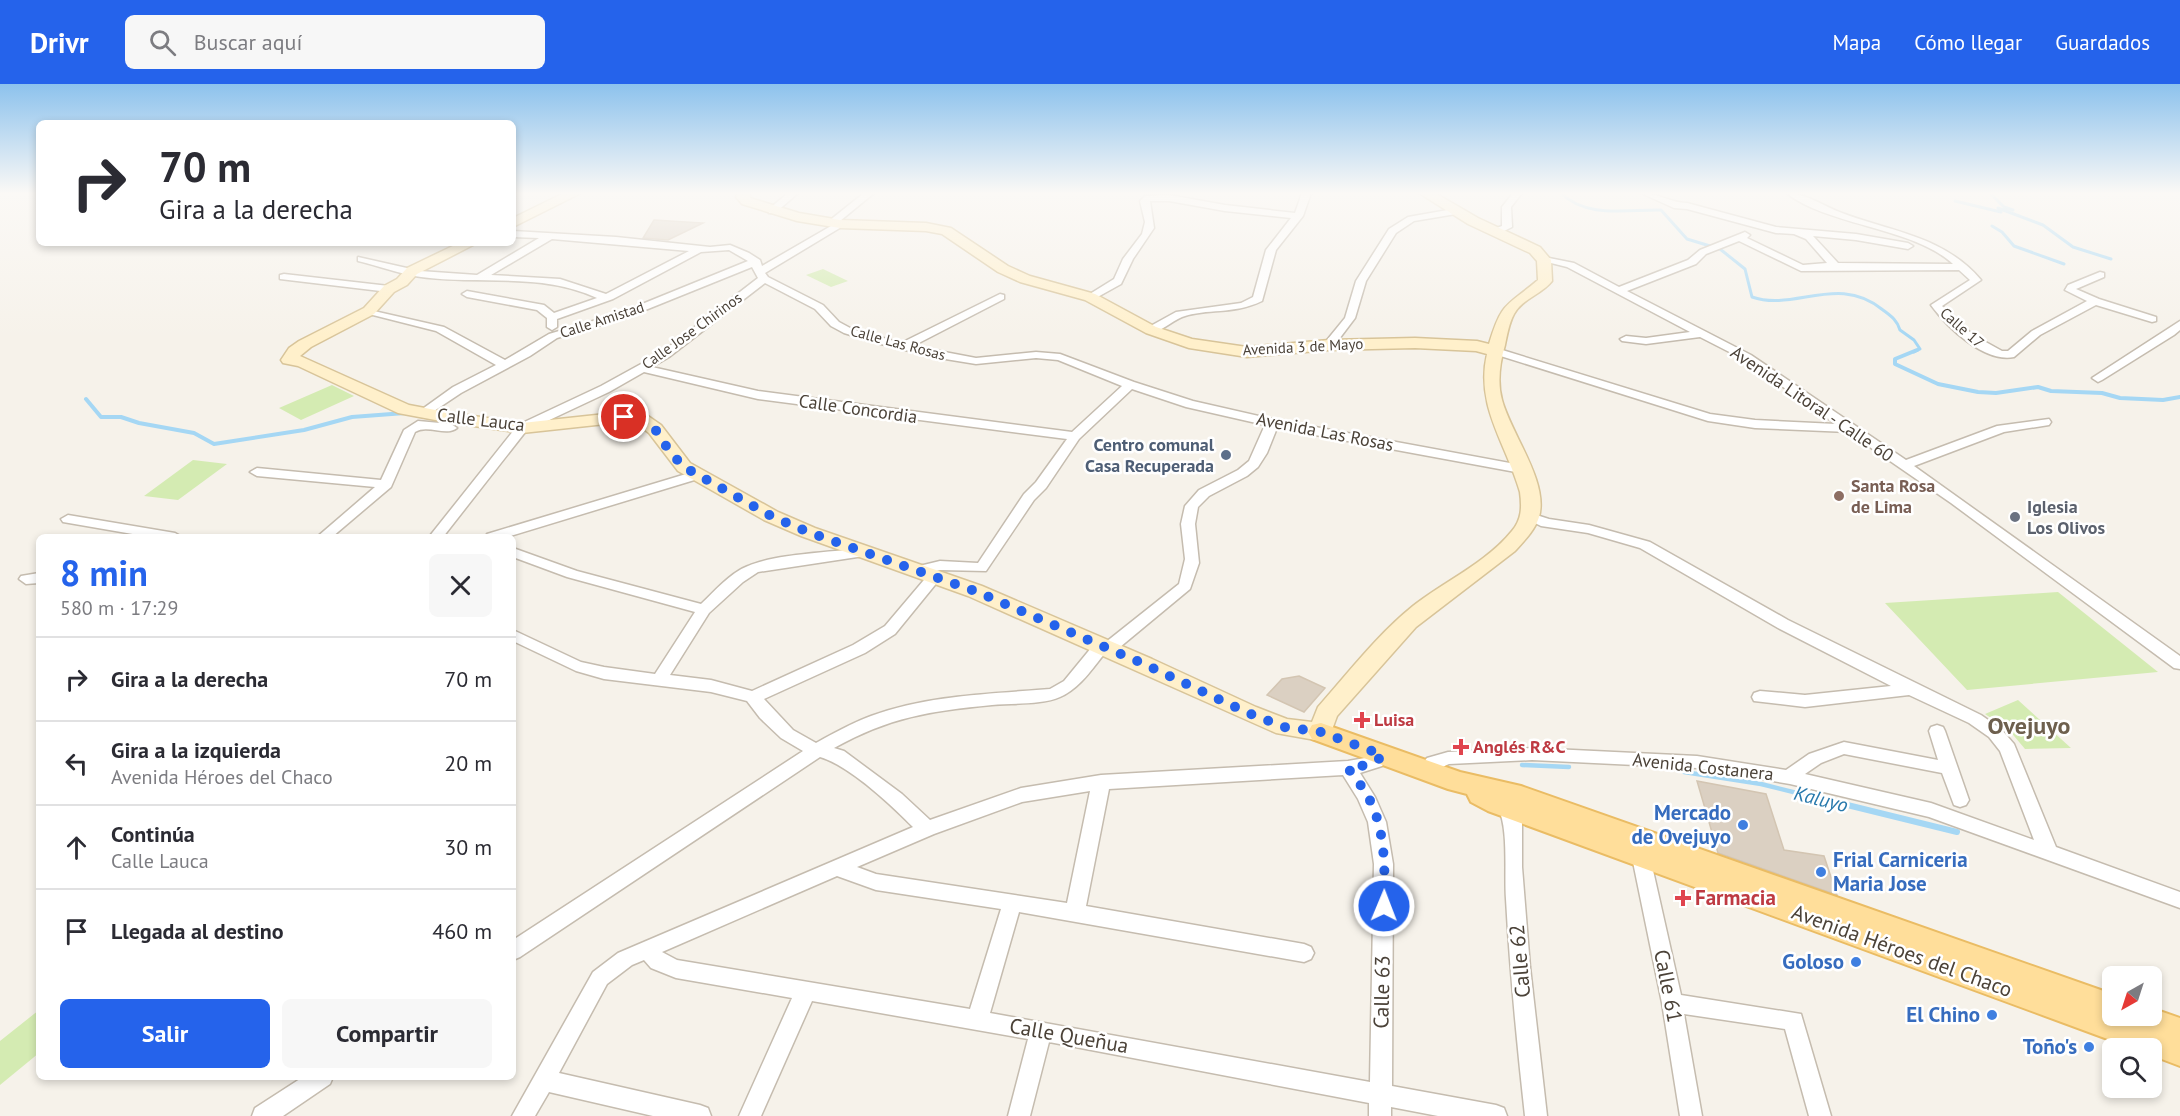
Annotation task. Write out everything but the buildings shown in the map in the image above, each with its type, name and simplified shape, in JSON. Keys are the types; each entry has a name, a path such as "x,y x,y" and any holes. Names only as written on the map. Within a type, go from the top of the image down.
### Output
{"main road":[{"name":"Avenida Héroes del Chaco","path":"1321,732 1643,849 2180,1051"},
{"name":"Avenida Héroes del Chaco","path":"1643,849 2102,1005"},
{"path":"2160,1026 2180,1033"}],"street":[{"path":"479,278 541,241"},
{"name":"Calle Las Rosas","path":"627,241 711,250 721,246 731,246 760,271 819,307 835,324 848,331 903,346 976,361 1036,355 1060,357 1130,385"},
{"path":"760,271 807,241"},
{"name":"Avenida 3 de Mayo","path":"962,241 1004,269 1025,279 1090,297 1151,330 1189,343 1246,352 1329,345 1477,346 1708,417 1755,424 1852,428"},
{"path":"1090,297 1121,278 1129,258 1144,241"},
{"path":"1151,330 1180,314 1243,306 1258,299 1271,250 1278,241"},
{"path":"1329,345 1350,318 1361,281 1386,241"},
{"path":"1321,732 1326,714 1409,621 1439,595 1509,546 1520,534 1530,517 1531,502 1521,469 1493,400 1491,376 1495,351 1507,314 1523,297 1545,281 1544,260 1535,250 1517,241"},
{"path":"1620,290 1692,262 1714,247 1728,241"},
{"path":"1746,241 1797,268 1960,267"},
{"path":"1813,241 1835,266"},
{"path":"1876,241 1935,248"},
{"name":"Calle 17","path":"1915,241 1935,248 1952,258 1976,280 1936,305 1982,347 2002,355 2015,353 2036,333 2094,301"},
{"path":"464,246 412,272 402,282 389,289 369,311 440,329 505,365"},
{"path":"552,317 582,309 606,298 699,249"},
{"path":"362,259 437,276 560,281 606,298"},
{"name":"Avenida Litoral - Calle 60","path":"1544,260 1570,265 1747,357 1956,500 2180,664"},
{"name":"Calle Amistad","path":"425,413 457,390 553,336 760,271"},
{"name":"Calle Jose Chirinos","path":"522,428 642,368 678,345 760,271"},
{"path":"2100,275 2070,290 2094,301 2152,319"},
{"path":"284,278 389,289"},
{"path":"467,294 540,308 552,317"},
{"path":"903,346 1000,297"},
{"name":"Calle Lauca","path":"369,311 305,344 295,351 289,360 301,361 404,409 425,413 522,428 624,417 642,420 655,429 670,452 684,467 771,516 975,591 1105,647 1248,713 1284,727 1321,732"},
{"path":"552,317 553,336"},
{"path":"2098,378 2176,330"},
{"path":"1626,339 1646,341 1704,333"},
{"name":"Calle Concordia","path":"642,368 758,395 1075,436"},
{"path":"753,697 876,640 890,630 925,574 927,566 945,564 981,568 1029,497 1041,485 1075,436 1130,385"},
{"name":"Avenida Las Rosas","path":"1130,385 1190,404 1272,423 1521,469"},
{"path":"1904,465 2001,429 2045,422"},
{"path":"516,949 817,750 857,729 918,709 1053,694 1070,685 1105,647 1185,586 1191,572 1192,554 1186,520 1192,505 1203,493 1250,468 1264,445 1272,423"},
{"path":"328,534 386,484 410,430 418,425 451,428"},
{"path":"438,534 522,428"},
{"path":"257,472 386,484"},
{"path":"502,534 696,475"},
{"path":"1530,517 1546,523 1599,531 1645,544 1783,624 1975,719 1995,733 2008,748 2048,851"},
{"path":"68,519 157,534"},
{"path":"660,679 704,610 738,579 753,569 864,552"},
{"path":"516,553 572,574 704,610"},
{"path":"516,636 576,666 604,673 711,686 753,697 766,714 788,734 817,750 838,756 896,799 927,829"},
{"path":"1760,697 1805,701 1911,689"},
{"path":"1937,731 1960,800"},
{"path":"1790,777 1832,750 1844,748 1948,768"},
{"name":"Avenida Costanera","path":"1426,770 1433,763 1448,758 1532,754 1697,762 1790,777 1931,810 2180,900"},
{"path":"523,1116 600,978 625,959 927,829 1021,795 1101,782 1348,768 1366,765 1383,755"},
{"name":"Calle 63","path":"1348,768 1368,795 1378,820 1383,851 1385,882 1380,1116"},
{"path":"1075,912 1101,782"},
{"name":"Calle 62","path":"1510,800 1513,819 1513,867 1520,967 1536,1116"},
{"name":"Calle 61","path":"1643,849 1672,1003 1690,1116"},
{"path":"836,868 876,882 1075,912 1304,953"},
{"path":"977,1020 1012,904"},
{"name":"Calle Queñua","path":"648,949 658,962 676,969 1041,1031 1496,1116"},
{"path":"750,1116 806,991"},
{"path":"1672,1003 1793,1021 1820,1116"},
{"path":"1019,1116 1041,1031"},
{"path":"263,1116 317,1080"},
{"path":"543,1080 700,1116"}],"green space":[{"path":"823,269 848,281 831,287 806,275"},
{"path":"332,385 354,396 301,420 279,408"},
{"path":"193,460 227,464 178,500 144,496"},
{"path":"2058,592 2158,672 1967,690 1885,603"},
{"path":"2018,700 2071,748 2025,749 2009,730 1985,714"},
{"path":"36,1012 36,1055 0,1085 0,1041"}],"waterway":[{"path":"1694,241 1720,249 1745,269 1752,297 1784,300 1817,295 1850,294 1866,299 1891,316 1900,330 1914,340 1920,349 1914,352"},
{"path":"2010,241 2014,246 2064,264"},
{"path":"2065,241 2073,247 2111,259"},
{"path":"1917,350 1895,359 1895,364 1938,384 1978,392 1996,393 2038,387 2051,391 2102,393 2120,398 2163,400 2180,397"},
{"path":"86,399 101,417 121,417 139,423 194,433 214,444 304,430 352,417 405,413"},
{"name":"Kaluyo","path":"1522,765 1569,767"},
{"name":"Kaluyo","path":"1684,772 1761,784 1829,801"},
{"name":"Kaluyo","path":"1823,799 1957,832"}],"place":[{"name":"Centro comunal Casa Recuperada","path":"1226,455"},
{"name":"Santa Rosa de Lima","path":"1839,496"},
{"name":"Iglesia Los Olivos","path":"2015,517"},
{"name":"Luisa","path":"1362,720"},
{"name":"Anglés R&C","path":"1461,747"},
{"name":"Mercado de Ovejuyo","path":"1743,825"},
{"name":"Frial Carniceria Maria Jose","path":"1821,872"},
{"name":"Farmacia","path":"1683,898"},
{"name":"Goloso","path":"1856,962"},
{"name":"El Chino","path":"1992,1015"},
{"name":"Toño's","path":"2089,1047"}],"district":[{"name":"Ovejuyo","path":"2029,726"}],"route":[{"path":"624,417 642,420 655,429 670,452 684,467 771,516 808,532 975,591 1144,664 1248,713 1284,727 1321,732 1383,755 1366,765 1348,768 1368,795 1378,820 1383,851 1384,906"}]}
